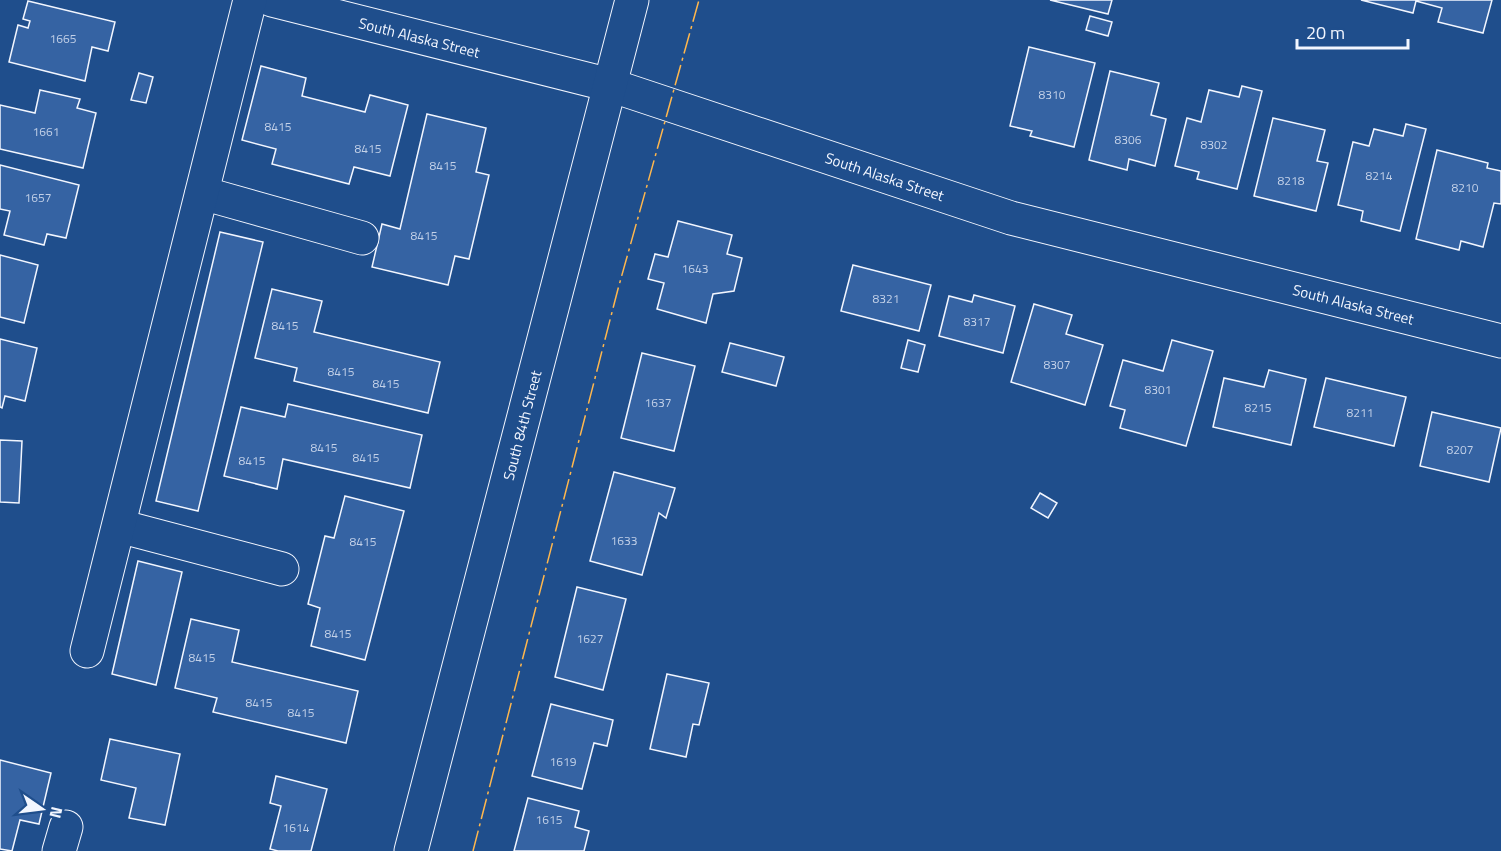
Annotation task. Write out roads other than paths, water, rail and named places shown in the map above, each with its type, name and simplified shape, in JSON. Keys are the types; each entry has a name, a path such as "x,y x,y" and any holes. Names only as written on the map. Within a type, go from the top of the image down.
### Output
{"street":[{"path":"87,651 250,0"},
{"name":"South Alaska Street","path":"272,0 610,85 1011,218 1501,341"},
{"name":"South 84th Street","path":"411,851 610,85 626,1"},
{"path":"202,193 362,238"},
{"path":"119,526 282,568"}]}
